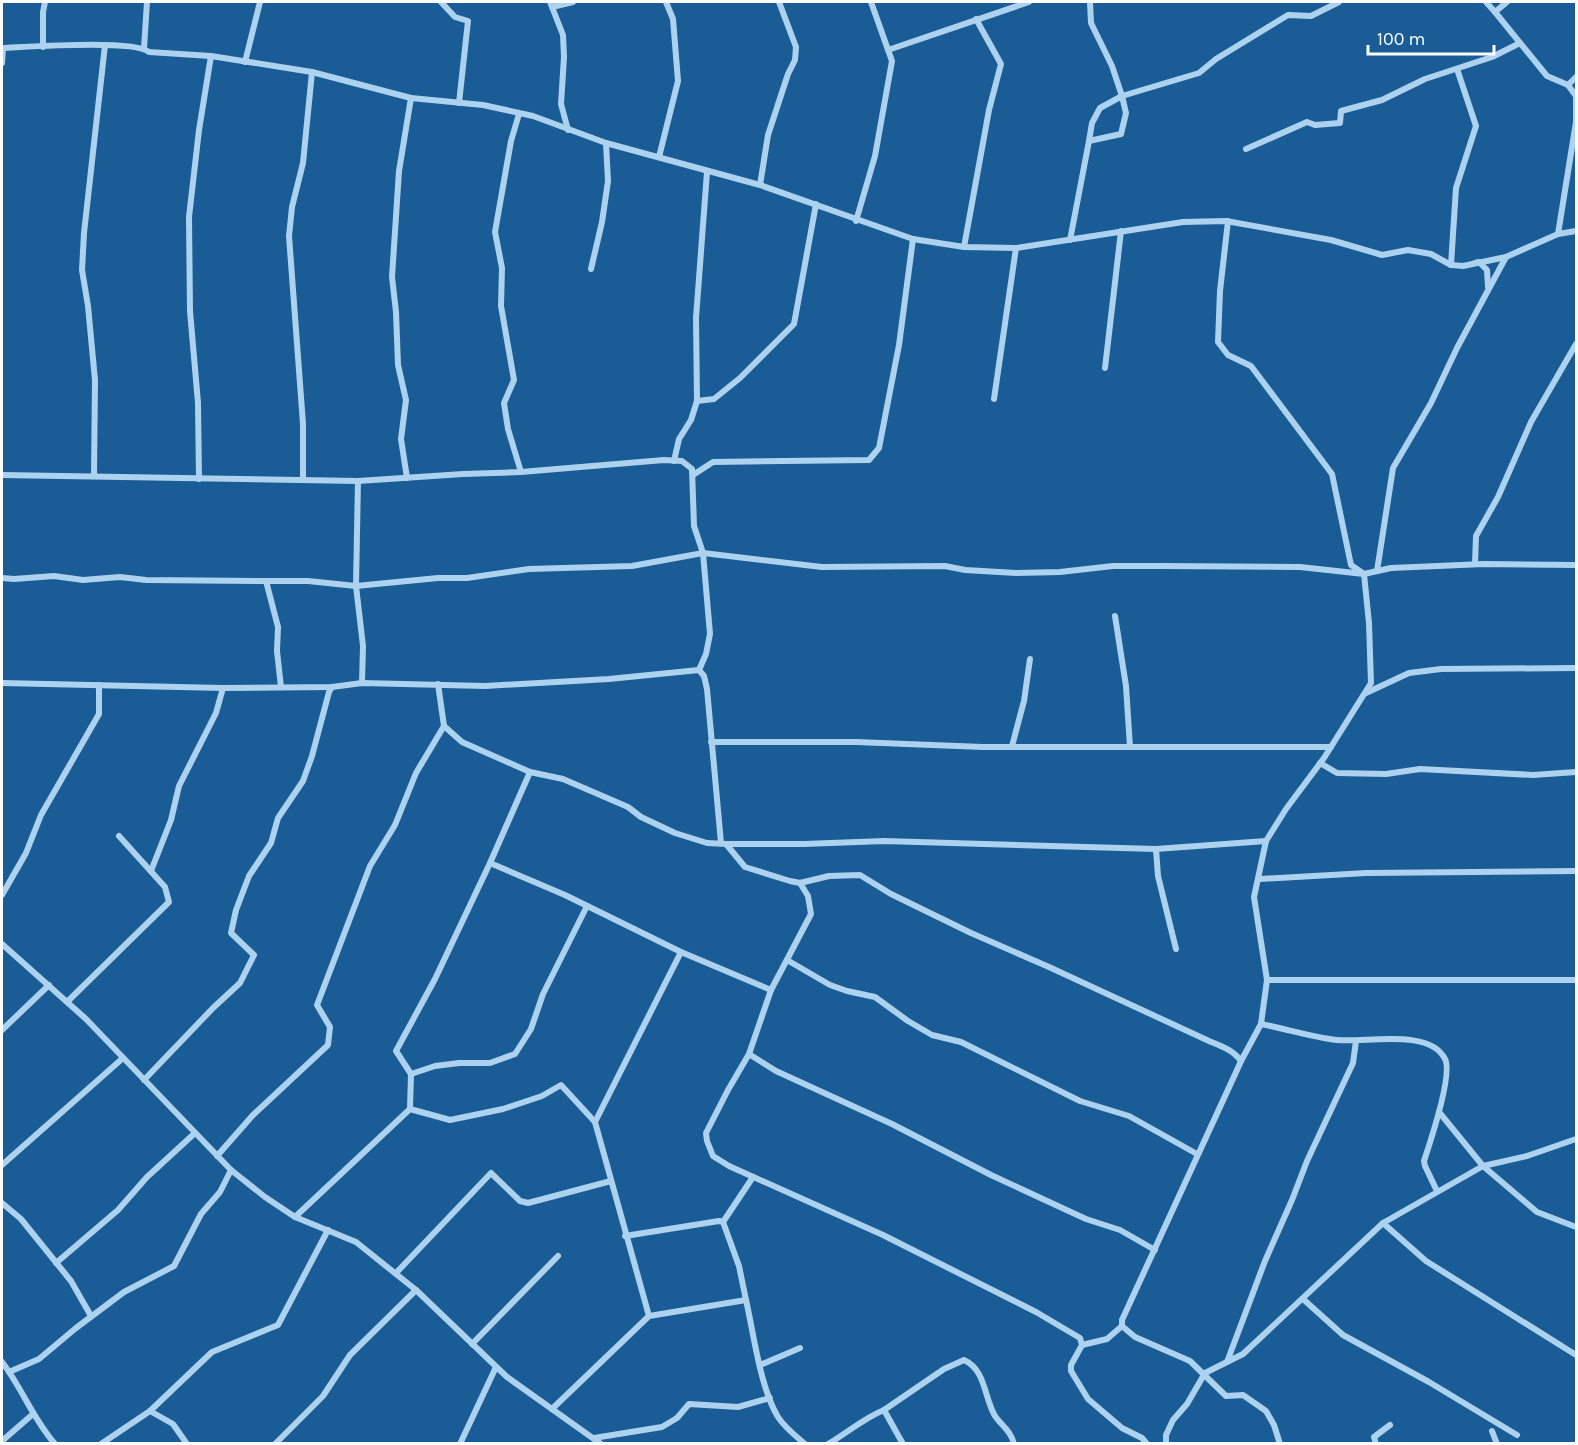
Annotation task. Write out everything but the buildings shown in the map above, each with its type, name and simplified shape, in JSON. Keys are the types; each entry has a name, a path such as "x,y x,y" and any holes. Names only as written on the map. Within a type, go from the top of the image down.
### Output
{"street":[{"path":"43,47 45,2"},
{"path":"144,48 147,2"},
{"path":"245,62 260,2"},
{"path":"441,2 455,17 468,21 459,103"},
{"path":"568,130 561,104 563,35 551,4 573,2"},
{"path":"659,157 678,81 673,19 666,2"},
{"path":"760,185 768,135 795,60 796,47 779,2"},
{"path":"856,221 877,146 892,61 871,2"},
{"path":"888,50 1029,2"},
{"path":"1089,141 1121,134 1126,112 1112,66 1091,23 1090,2"},
{"path":"1070,240 1092,123 1100,108 1122,96 1199,73 1226,53 1288,15 1311,15 1339,2"},
{"path":"1486,2 1546,76 1568,85 1576,96 1576,122 1558,234"},
{"path":"1495,12 1507,2"},
{"path":"964,247 989,110 1001,63 976,19"},
{"path":"1246,149 1307,122 1315,125 1340,123 1341,111 1382,100 1425,79 1492,57 1520,43"},
{"path":"94,476 95,380 82,270 105,45"},
{"path":"2,63 2,48 105,45 144,48 149,52 211,56 312,72 411,98 483,105 533,116 606,143 760,185 816,204 856,221 913,239 964,247 1016,248 1183,222 1228,221 1331,240 1382,255 1408,250 1431,254 1451,265 1463,266 1506,256 1558,234 1576,231"},
{"path":"199,479 198,403 190,311 189,217 199,130 211,56"},
{"path":"1451,265 1456,188 1476,126 1457,69"},
{"path":"303,480 303,424 289,236 292,207 303,163 312,72"},
{"path":"1568,85 1576,77"},
{"path":"407,478 401,439 406,400 398,365 392,277 399,171 411,98"},
{"path":"519,114 511,141 495,232 502,268 501,306 514,380 504,403 508,429 521,472"},
{"path":"591,269 602,222 608,181 606,143"},
{"path":"674,461 679,439 692,420 697,401 696,318 707,172"},
{"path":"697,401 714,399 747,372 794,324 816,204"},
{"path":"1082,1345 1107,1339 1122,1326 1122,1320 1197,1154 1261,1024 1268,980 1254,897 1260,879 1266,841 1331,747 1371,683 1369,623 1364,574 1351,565 1332,474 1251,366 1228,355 1218,342 1220,291 1228,221"},
{"path":"1105,369 1121,231"},
{"path":"693,475 713,462 869,460 879,448 899,345 913,239"},
{"path":"994,399 1016,248"},
{"path":"1377,571 1393,468 1431,403 1506,256"},
{"path":"1463,266 1479,262 1487,270 1488,290"},
{"path":"1475,564 1476,536 1498,497 1531,422 1576,344"},
{"path":"2,475 358,481 521,472 632,462 682,461 688,465 693,475 694,526 703,553 710,634 706,654 699,670"},
{"path":"358,481 356,586 363,646 362,683"},
{"path":"2,578 54,576 83,580 120,577 146,580 308,581 356,586 438,578 466,578 529,569 632,566 703,553 822,567 945,566 966,570 1016,573 1060,572 1113,566 1162,566 1300,567 1364,574 1391,568 1475,564 1576,565"},
{"path":"266,581 278,627 277,651 281,687"},
{"path":"1115,616 1126,686 1130,747"},
{"path":"1012,746 1024,701 1030,659"},
{"path":"1363,694 1409,673 1442,669 1576,668"},
{"path":"2,683 223,688 332,687 362,683 485,686 609,679 699,670"},
{"path":"699,670 704,676 707,689 723,843 745,867 800,883 829,876 860,875 891,894 971,933 1233,1052 1241,1061"},
{"path":"217,1156 253,1115 328,1045 330,1027 317,1005 370,866 395,825 416,773 444,726 438,684"},
{"path":"2,895 26,853 42,815 99,714 99,685"},
{"path":"144,1080 240,983 245,974 254,955 231,933 236,910 249,876 271,843 278,818 303,781 332,687"},
{"path":"151,871 171,820 179,786 216,713 223,688"},
{"path":"444,726 462,742 530,772 563,779 628,807 640,817 675,833 707,843 884,842 1156,849 1266,841"},
{"path":"711,742 1331,747"},
{"path":"1320,763 1337,773 1386,774 1420,769 1533,775 1576,772"},
{"path":"295,1217 410,1109 411,1074 396,1051 435,979 530,772"},
{"path":"67,1002 169,902 165,887 118,836"},
{"path":"1156,849 1158,876 1176,949"},
{"path":"490,863 587,906 681,952 771,990"},
{"path":"1260,879 1366,873 1576,872"},
{"path":"800,883 808,896 811,914 771,990 749,1053 706,1133 706,1141 713,1156 753,1177 883,1235 1036,1311 1080,1338 1082,1345 1071,1365 1071,1371 1088,1399 1122,1428 1147,1443"},
{"path":"411,1074 435,1066 459,1062 490,1063 515,1054 531,1029 543,994 587,906"},
{"path":"2,944 67,1002 231,1170 295,1217 356,1242 416,1290 496,1367 527,1393 600,1443"},
{"path":"595,1122 681,952"},
{"path":"787,960 830,985 876,997 908,1021 932,1035 961,1042 1080,1101 1129,1116 1197,1154"},
{"path":"1268,980 1576,980"},
{"path":"2,1030 49,985"},
{"path":"1261,1024 1336,1040 1409,1039 1433,1045 1446,1060 1447,1073 1439,1112 1424,1161 1437,1191"},
{"path":"1227,1362 1307,1161 1353,1063 1356,1041"},
{"path":"749,1053 776,1071 892,1124 991,1175 1086,1219 1120,1230 1155,1250"},
{"path":"2,1165 123,1058"},
{"path":"410,1109 450,1120 502,1109 542,1096 561,1085 595,1122 649,1316"},
{"path":"1439,1112 1483,1166 1538,1212 1576,1227"},
{"path":"56,1263 118,1210 147,1177 195,1133"},
{"path":"1166,1443 1166,1435 1173,1420 1187,1404 1205,1373 1243,1354 1383,1223 1483,1166 1527,1156 1576,1139"},
{"path":"9,1372 39,1359 124,1292 174,1266 201,1214 220,1192 231,1170"},
{"path":"396,1273 491,1173 520,1201 528,1203 610,1181"},
{"path":"723,1222 753,1177"},
{"path":"2,1203 21,1219 71,1281 91,1316"},
{"path":"625,1236 723,1222"},
{"path":"723,1222 739,1266 760,1365 770,1398 778,1418 805,1443"},
{"path":"1383,1223 1425,1261 1576,1355"},
{"path":"101,1443 150,1411 212,1352 278,1325 328,1230"},
{"path":"472,1344 558,1256"},
{"path":"275,1443 323,1396 350,1355 416,1290"},
{"path":"1303,1299 1343,1335 1430,1382 1517,1435"},
{"path":"552,1409 649,1316 746,1300"},
{"path":"1122,1326 1135,1337 1190,1361 1205,1373 1216,1389 1226,1396 1243,1395 1266,1411 1280,1443"},
{"path":"760,1365 800,1348"},
{"path":"828,1443 849,1432 873,1414 884,1410 944,1369 964,1360 974,1365 995,1416 1010,1433 1014,1443"},
{"path":"2,1362 42,1430 55,1443"},
{"path":"460,1443 496,1367"},
{"path":"594,1438 662,1427 677,1418 690,1404 738,1407 770,1398"},
{"path":"884,1410 903,1443"},
{"path":"150,1411 173,1424 187,1443"},
{"path":"2,1441 33,1414"},
{"path":"1376,1443 1374,1437 1390,1425"},
{"path":"1492,1431 1497,1443"}]}
